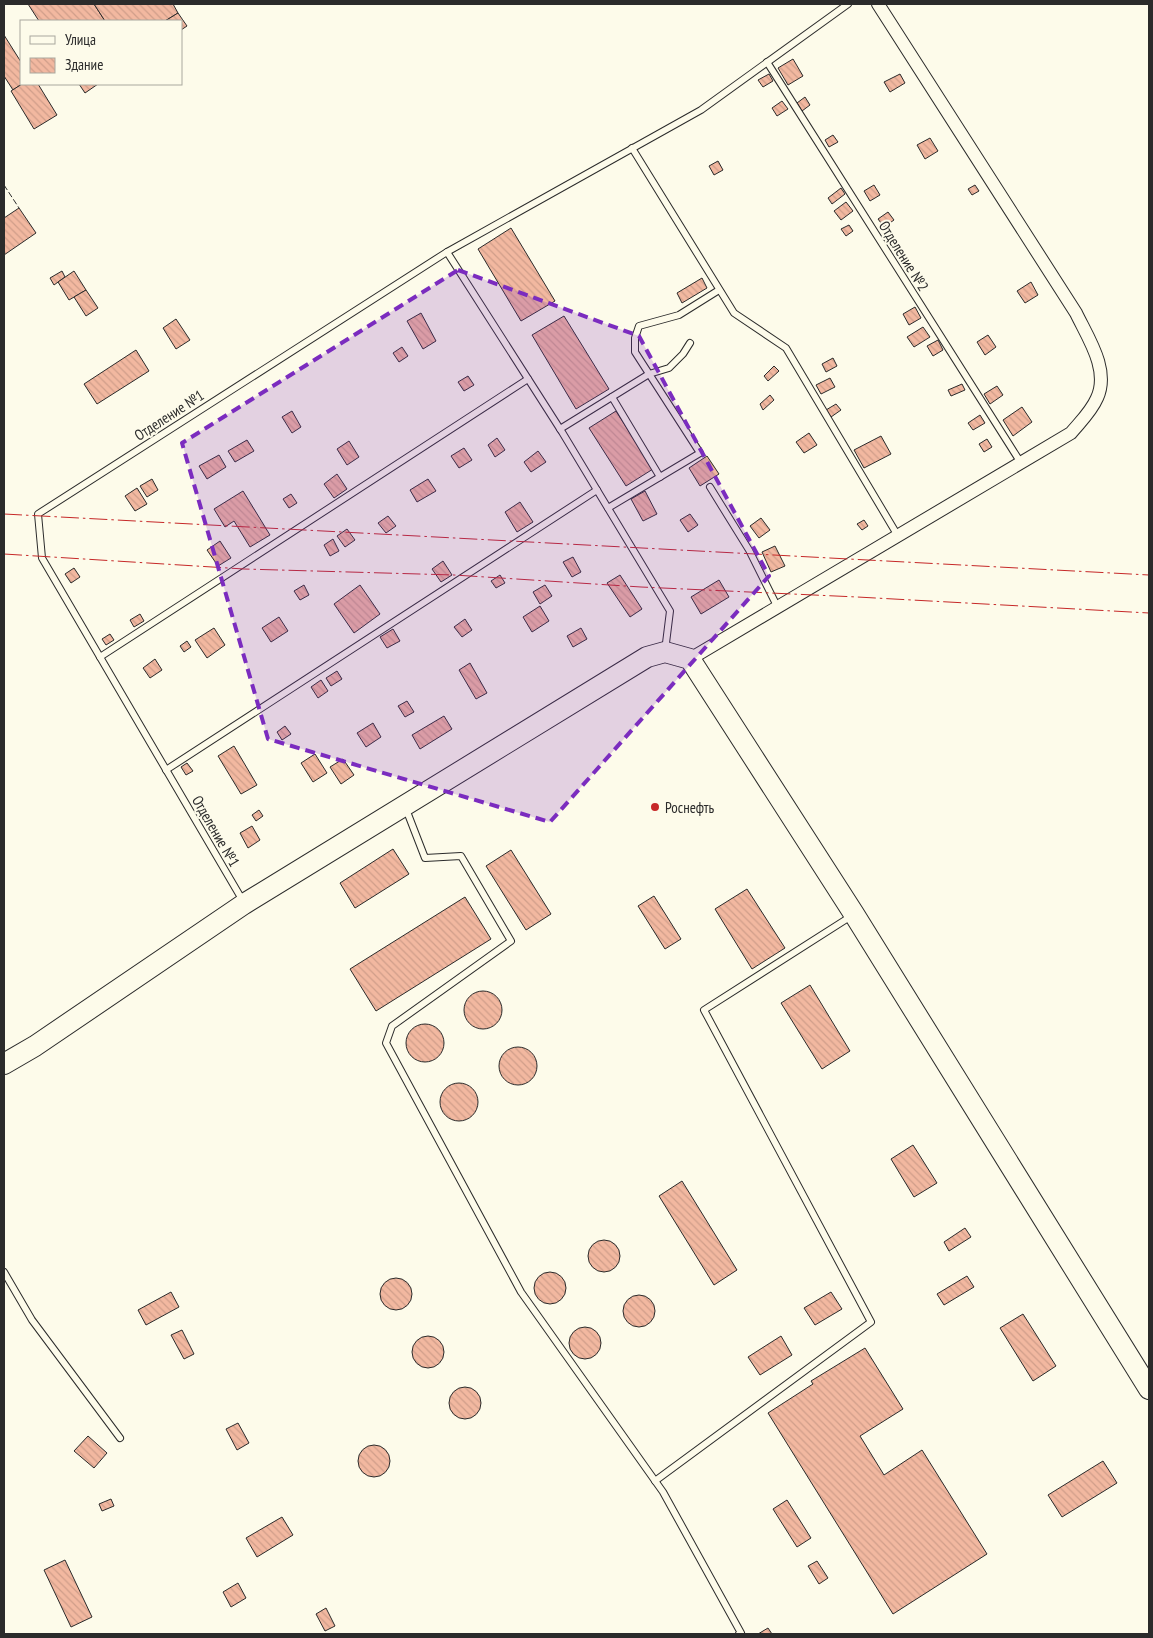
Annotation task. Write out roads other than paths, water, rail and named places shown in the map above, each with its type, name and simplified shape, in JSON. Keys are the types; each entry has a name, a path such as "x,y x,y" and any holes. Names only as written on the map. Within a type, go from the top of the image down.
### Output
{"main road":[{"path":"4,1064 35,1046 244,904 647,657 665,652 690,659 854,914 1149,1388"}],"street":[{"path":"690,659 1071,433 1088,414 1098,397 1102,374 1095,353 1076,313 878,4"}],"lane":[{"path":"665,652 670,611 560,429 447,252 700,110 848,4"},
{"name":"Отделение №2","path":"767,62 1021,463"},
{"path":"632,148 734,313 786,348 898,536"},
{"name":"Отделение №1","path":"244,904 42,558 38,514 447,252"},
{"path":"608,508 700,453 635,352 635,338 638,326 679,315 719,290"},
{"path":"560,429 649,374 669,368 683,354 690,342"},
{"path":"100,657 528,379"},
{"path":"612,397 660,477"},
{"path":"710,488 749,550 778,608"},
{"path":"166,770 597,490"},
{"path":"404,806 425,858 461,856 511,941 392,1026 386,1043 521,1292 655,1481 739,1634"},
{"path":"655,1481 871,1322 704,1010 854,914"},
{"path":"4,1272 32,1320 120,1438"}],"place":[{"name":"Роснефть","path":"655,807"}]}
